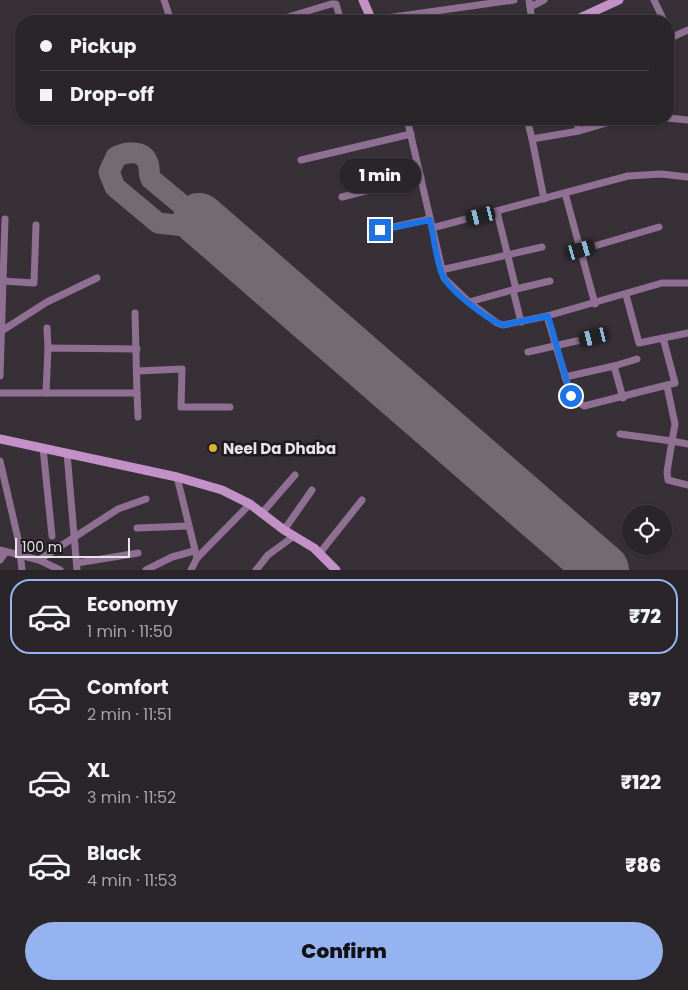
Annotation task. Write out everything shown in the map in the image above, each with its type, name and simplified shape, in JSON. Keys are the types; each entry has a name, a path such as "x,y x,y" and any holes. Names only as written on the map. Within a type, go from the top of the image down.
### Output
{"street":[{"path":"164,0 170,15"},
{"path":"363,0 369,15"},
{"path":"413,15 514,0"},
{"path":"529,4 544,0"},
{"path":"586,15 619,0"},
{"path":"654,0 661,15"},
{"path":"295,15 331,4 336,4 339,15"},
{"path":"674,37 688,30"},
{"path":"674,119 688,120"},
{"path":"409,125 440,270 448,284 497,323 503,325 548,316 662,284 688,283"},
{"path":"528,125 544,199"},
{"path":"578,125 579,131"},
{"path":"532,139 579,131 600,125"},
{"path":"301,160 411,134"},
{"path":"432,228 638,174 688,177"},
{"path":"342,197 421,178"},
{"path":"565,193 595,304"},
{"path":"497,212 521,322"},
{"path":"0,376 2,242 5,219"},
{"path":"380,230 430,220"},
{"path":"2,276 34,283 36,225"},
{"path":"581,250 659,227"},
{"path":"440,270 542,246"},
{"path":"1,332 47,302 97,278"},
{"path":"469,302 550,281"},
{"path":"626,295 639,343 688,333"},
{"path":"135,313 138,417"},
{"path":"548,316 571,396 584,406 623,398 676,383 663,338"},
{"path":"46,393 47,328"},
{"path":"528,352 594,337"},
{"path":"48,348 137,349"},
{"path":"565,377 637,359"},
{"path":"614,366 623,398"},
{"path":"138,371 182,369 181,408 230,407"},
{"path":"667,386 674,420 667,472 668,480 688,485"},
{"path":"0,393 138,394"},
{"path":"620,434 688,444"},
{"path":"0,439 177,477 218,488 250,504 319,554 336,570"},
{"path":"43,448 52,536"},
{"path":"67,453 77,566 138,553"},
{"path":"0,460 2,482 19,543 22,570"},
{"path":"262,513 295,475"},
{"path":"177,477 195,554 191,570"},
{"path":"284,530 312,490"},
{"path":"39,560 118,509 146,498"},
{"path":"319,554 362,500"},
{"path":"146,570 172,558 195,554 250,504"},
{"path":"137,528 188,526"},
{"path":"256,570 268,555 294,536"},
{"path":"0,560 3,551 39,560 60,570"}],"taxiway":[{"path":"199,219 151,179 148,163 142,155 129,153 116,157 109,172 115,187 158,223 210,229"}],"runway":[{"path":"199,219 603,570"}],"place":[{"name":"Neel Da Dhaba","path":"213,448"}],"route":[{"path":"380,230 430,220 440,270 448,284 469,302 497,323 503,325 548,316 571,396"}]}
